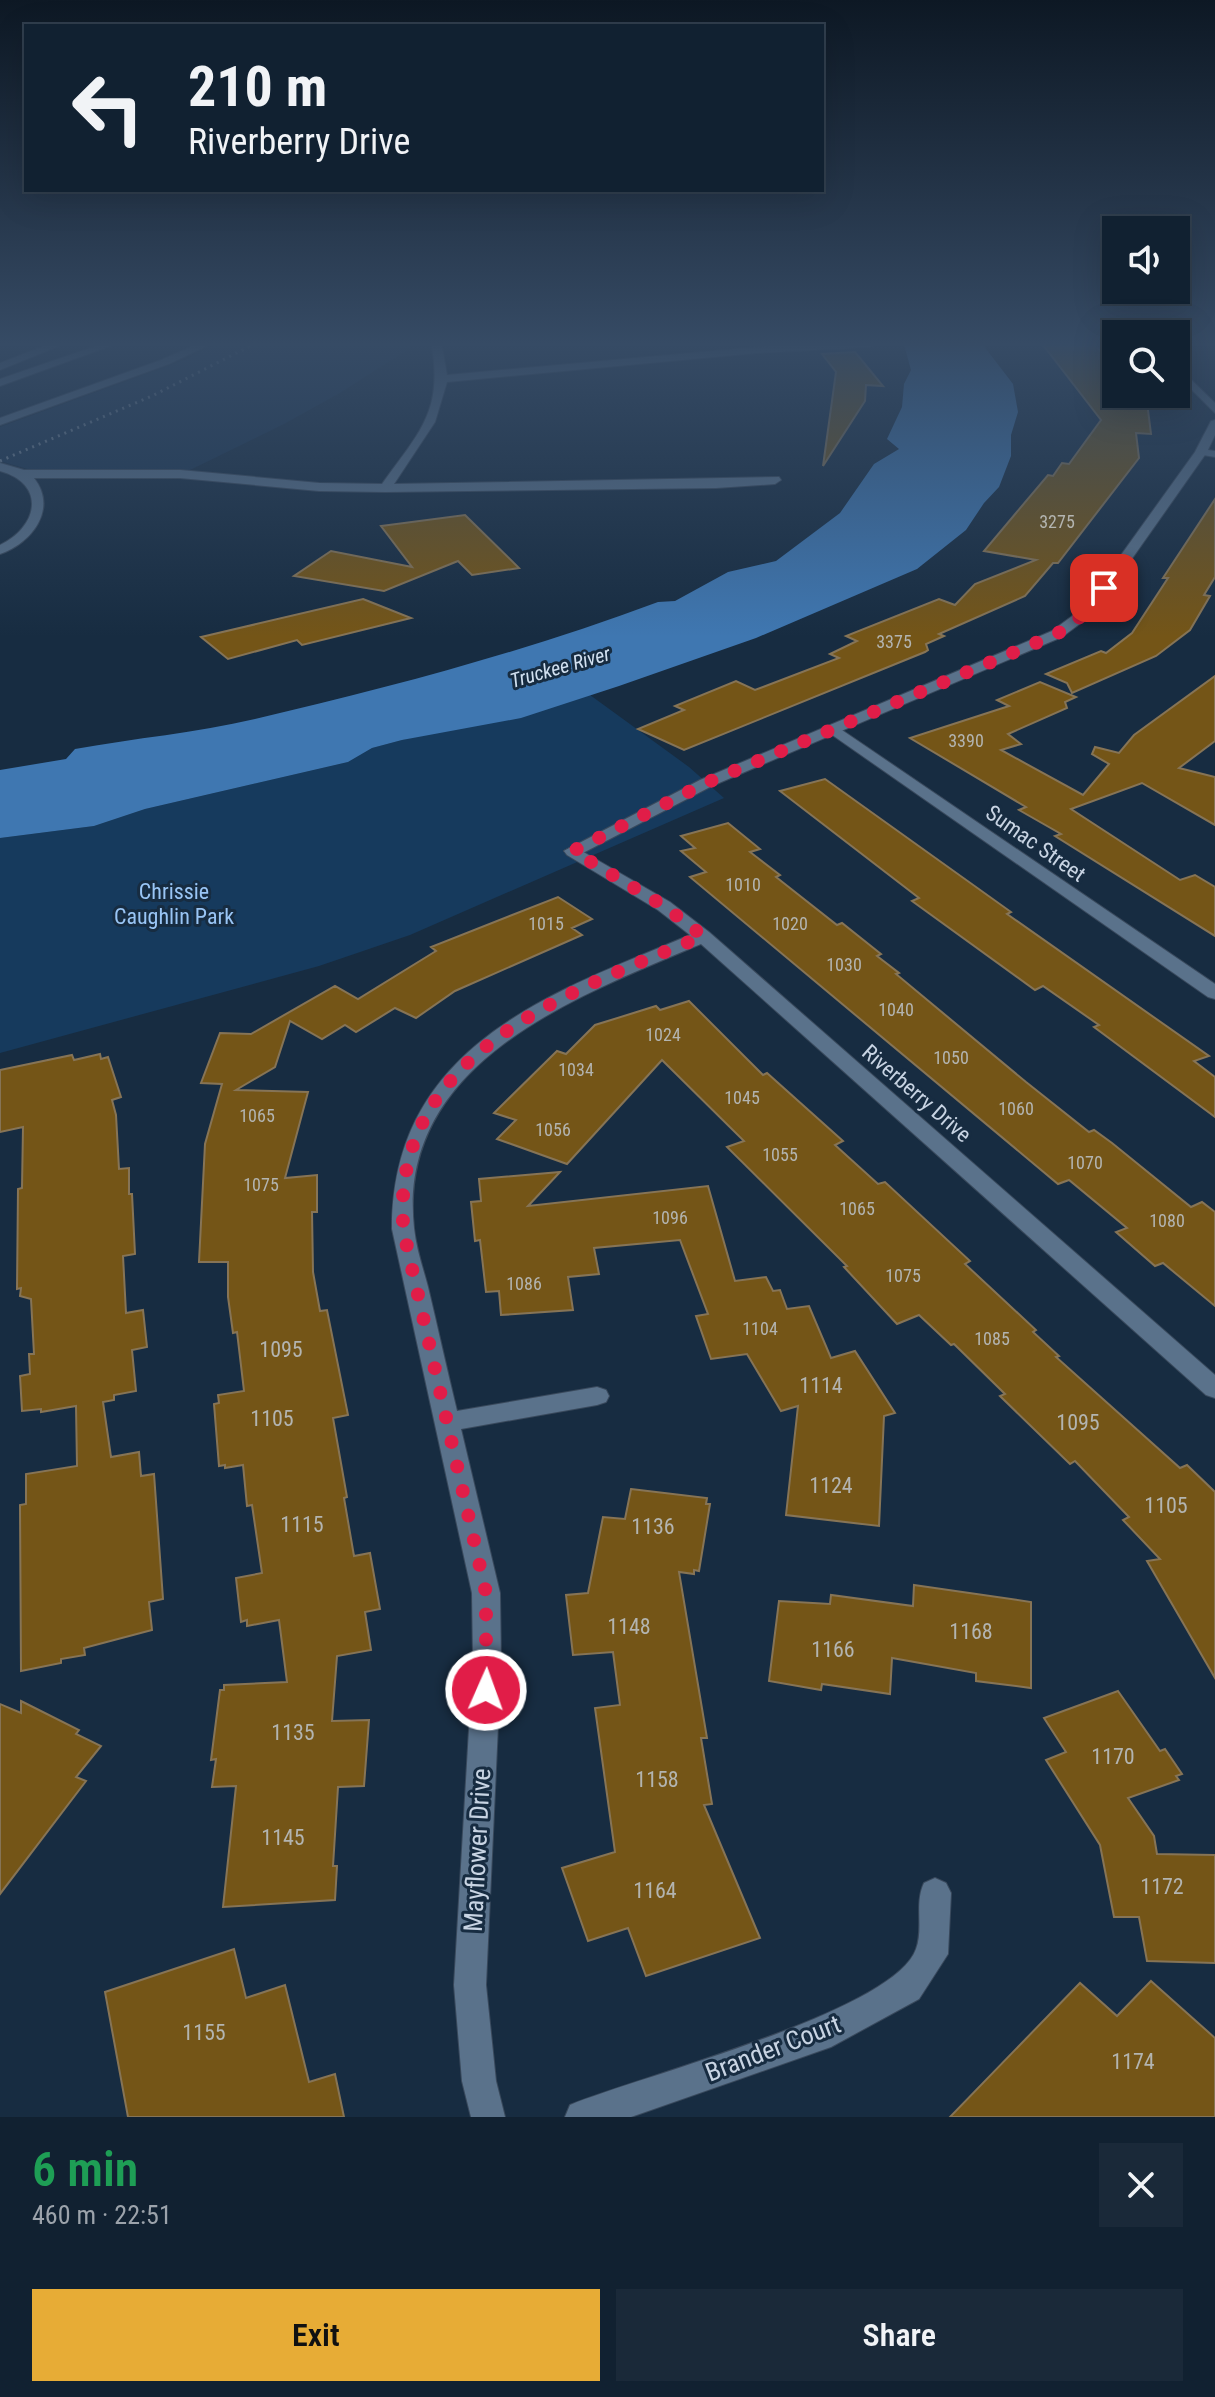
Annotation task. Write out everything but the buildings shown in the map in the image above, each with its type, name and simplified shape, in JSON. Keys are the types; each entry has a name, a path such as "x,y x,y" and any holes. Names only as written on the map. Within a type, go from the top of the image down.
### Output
{"street":[{"path":"385,488 419,440"},
{"path":"833,729 1057,634 1075,623 1088,611 1208,453"},
{"path":"0,467 23,474 180,474 319,487 716,484 775,480"},
{"path":"0,550 22,537 38,510 36,488 23,474"},
{"name":"Riverberry Drive","path":"833,729 706,783 573,851 664,906 703,936 1215,1389"},
{"name":"Sumac Street","path":"833,729 1215,993"},
{"name":"Mayflower Drive","path":"488,2117 479,2081 470,1985 487,1661 486,1593 403,1229 404,1186 413,1146 431,1108 455,1075 488,1044 528,1016 573,993 703,936"},
{"path":"448,1422 597,1396"},
{"name":"Brander Court","path":"582,2117 819,2035 907,1988 932,1954 935,1893"}],"shaded area":[{"path":"0,440 252,440 186,472 31,470 0,461"}],"green space":[{"name":"Chrissie Caughlin Park","path":"590,695 689,767 724,798 410,935 319,966 0,1053 0,838 94,826 145,809 348,762 372,748 402,740"}],"water":[{"name":"Truckee River","path":"888,440 1011,440 1011,456 999,487 966,530 917,569 756,638 521,718 402,740 372,748 348,762 145,809 94,826 0,838 0,770 66,759 75,749 233,724 306,707 509,652 658,602 675,601 728,572 776,561 840,513 874,464 899,449"}],"railway":[{"path":"0,461 50,440"}],"route":[{"path":"486,1690 486,1593 403,1229 404,1186 413,1146 431,1108 455,1075 488,1044 528,1016 573,993 703,936 664,906 573,851 706,783 1057,634 1088,611 1104,588"}]}
